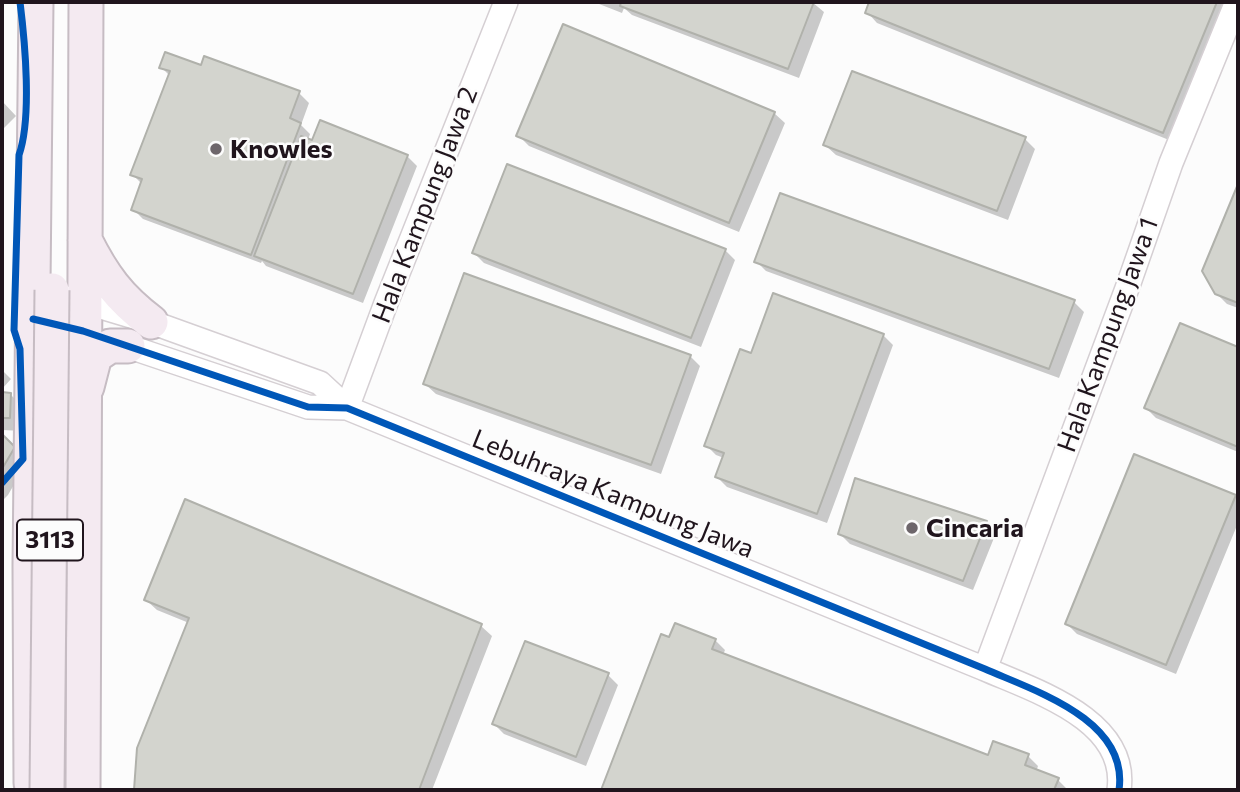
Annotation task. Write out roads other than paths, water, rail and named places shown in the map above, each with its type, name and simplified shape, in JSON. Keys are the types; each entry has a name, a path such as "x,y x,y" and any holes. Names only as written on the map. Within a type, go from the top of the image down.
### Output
{"highway":[{"name":"3113","path":"31,790 30,565 36,2"},
{"name":"3113","path":"47,790 54,2"},
{"name":"3113","path":"66,790 74,389 74,2"},
{"name":"3113","path":"83,790 86,2"},
{"path":"84,238 100,269 115,290 151,322"},
{"path":"84,405 94,356 110,346 128,346"}],"street":[{"name":"Hala Kampung Jawa 2","path":"347,408 506,2"},
{"name":"Hala Kampung Jawa 1","path":"985,669 1171,163 1236,4"},
{"name":"Lebuhraya Kampung Jawa","path":"34,305 84,316 128,346 308,407 347,408"},
{"name":"Lebuhraya Kampung Jawa","path":"34,305 84,316 151,322 320,383 347,408 985,669 1064,704 1102,733 1114,751 1119,790"}],"place":[{"name":"Knowles","path":"216,149"},
{"name":"Cincaria","path":"912,528"}]}
